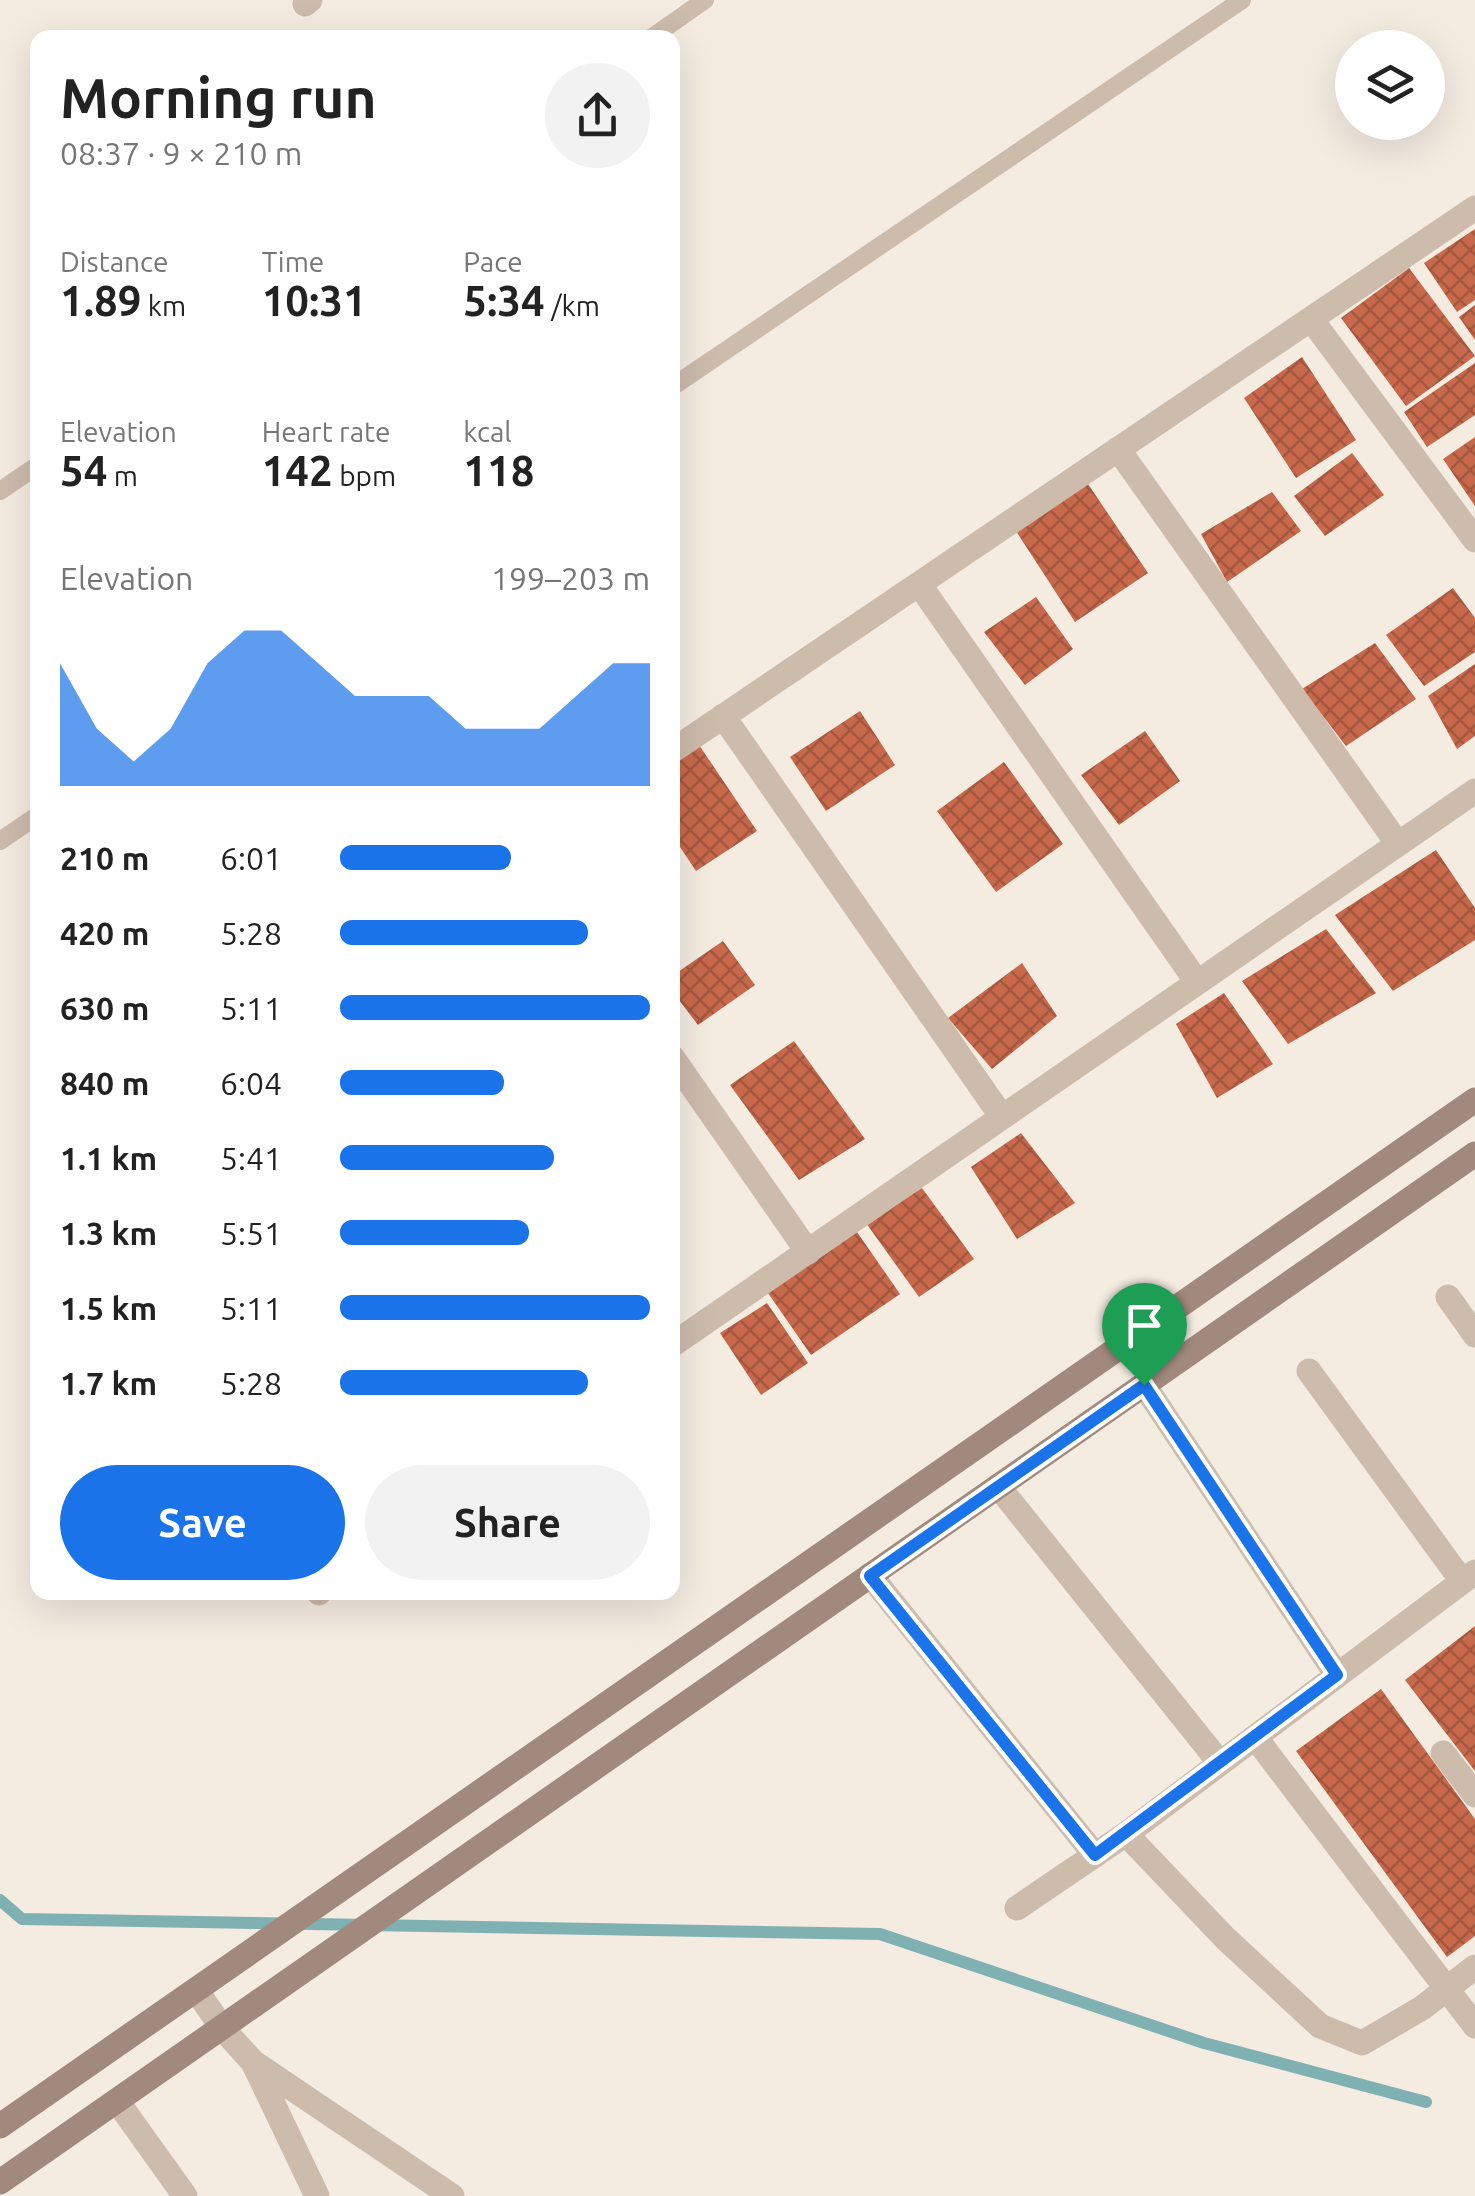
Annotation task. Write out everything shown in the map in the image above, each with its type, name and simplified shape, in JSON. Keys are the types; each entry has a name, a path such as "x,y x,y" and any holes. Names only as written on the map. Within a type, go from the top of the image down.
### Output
{"street":[{"path":"680,746 1475,208"},
{"path":"1311,319 1475,540"},
{"path":"1118,449 1398,844"},
{"path":"919,584 1198,982"},
{"path":"723,716 1002,1117"},
{"path":"680,1339 1475,791"},
{"path":"680,1069 808,1252"},
{"path":"0,2126 1475,1100"},
{"path":"0,2182 1475,1154"},
{"path":"1448,1297 1475,1335"},
{"path":"1017,1908 1126,1834 1468,1577 1309,1372"},
{"path":"1144,1385 1337,1675"},
{"path":"998,1486 1220,1763"},
{"path":"870,1576 1095,1855"},
{"path":"1255,1737 1475,2026"},
{"path":"1444,1752 1475,1794"},
{"path":"1126,1834 1225,1938 1320,2026 1362,2043 1422,2008 1475,1967"},
{"path":"382,1860 411,1896"},
{"path":"196,1990 223,2029 253,2062 452,2196"},
{"path":"253,2062 317,2196"},
{"path":"117,2101 185,2196"}],"lane":[{"path":"662,30 705,0"},
{"path":"680,382 1242,0"},
{"path":"0,492 30,471"},
{"path":"0,840 30,821"}],"building":[{"path":"1475,229 1475,300 1457,312 1424,263"},
{"path":"1409,268 1475,356 1406,406 1341,318"},
{"path":"1475,305 1475,340 1459,317"},
{"path":"1302,357 1356,440 1296,478 1244,398"},
{"path":"1475,363 1475,415 1427,447 1404,412"},
{"path":"1475,437 1475,506 1443,459"},
{"path":"1352,453 1384,495 1325,536 1294,496"},
{"path":"1084,478 1148,573 1075,622 1014,528"},
{"path":"1272,492 1301,531 1227,582 1201,534"},
{"path":"1453,588 1475,618 1475,652 1424,686 1386,635"},
{"path":"1036,597 1073,649 1025,685 984,632"},
{"path":"1375,643 1416,699 1346,746 1302,689"},
{"path":"1475,664 1475,736 1457,749 1428,696"},
{"path":"860,711 895,765 826,811 790,757"},
{"path":"1145,731 1180,781 1119,825 1081,775"},
{"path":"697,742 757,831 696,871 680,847 680,753"},
{"path":"1004,762 1063,844 996,892 937,811"},
{"path":"1436,850 1475,908 1475,940 1393,991 1335,915"},
{"path":"1326,929 1376,993 1288,1044 1242,981"},
{"path":"723,941 755,985 698,1025 680,1001 680,971"},
{"path":"1022,963 1057,1016 992,1069 948,1018"},
{"path":"1224,993 1273,1064 1217,1098 1176,1024"},
{"path":"794,1041 865,1139 799,1180 730,1085"},
{"path":"1021,1133 1075,1203 1017,1239 971,1167"},
{"path":"922,1188 974,1259 919,1297 866,1223"},
{"path":"857,1232 900,1294 811,1355 768,1293"},
{"path":"767,1303 808,1363 761,1395 720,1333"},
{"path":"1475,1626 1475,1771 1405,1680"},
{"path":"1381,1689 1475,1819 1475,1936 1447,1957 1296,1751"}],"waterway":[{"path":"0,1900 22,1919 880,1934 1204,2043 1426,2102"}],"route":[{"path":"1144,1385 1337,1675 1095,1855 870,1576 1144,1385"}]}
